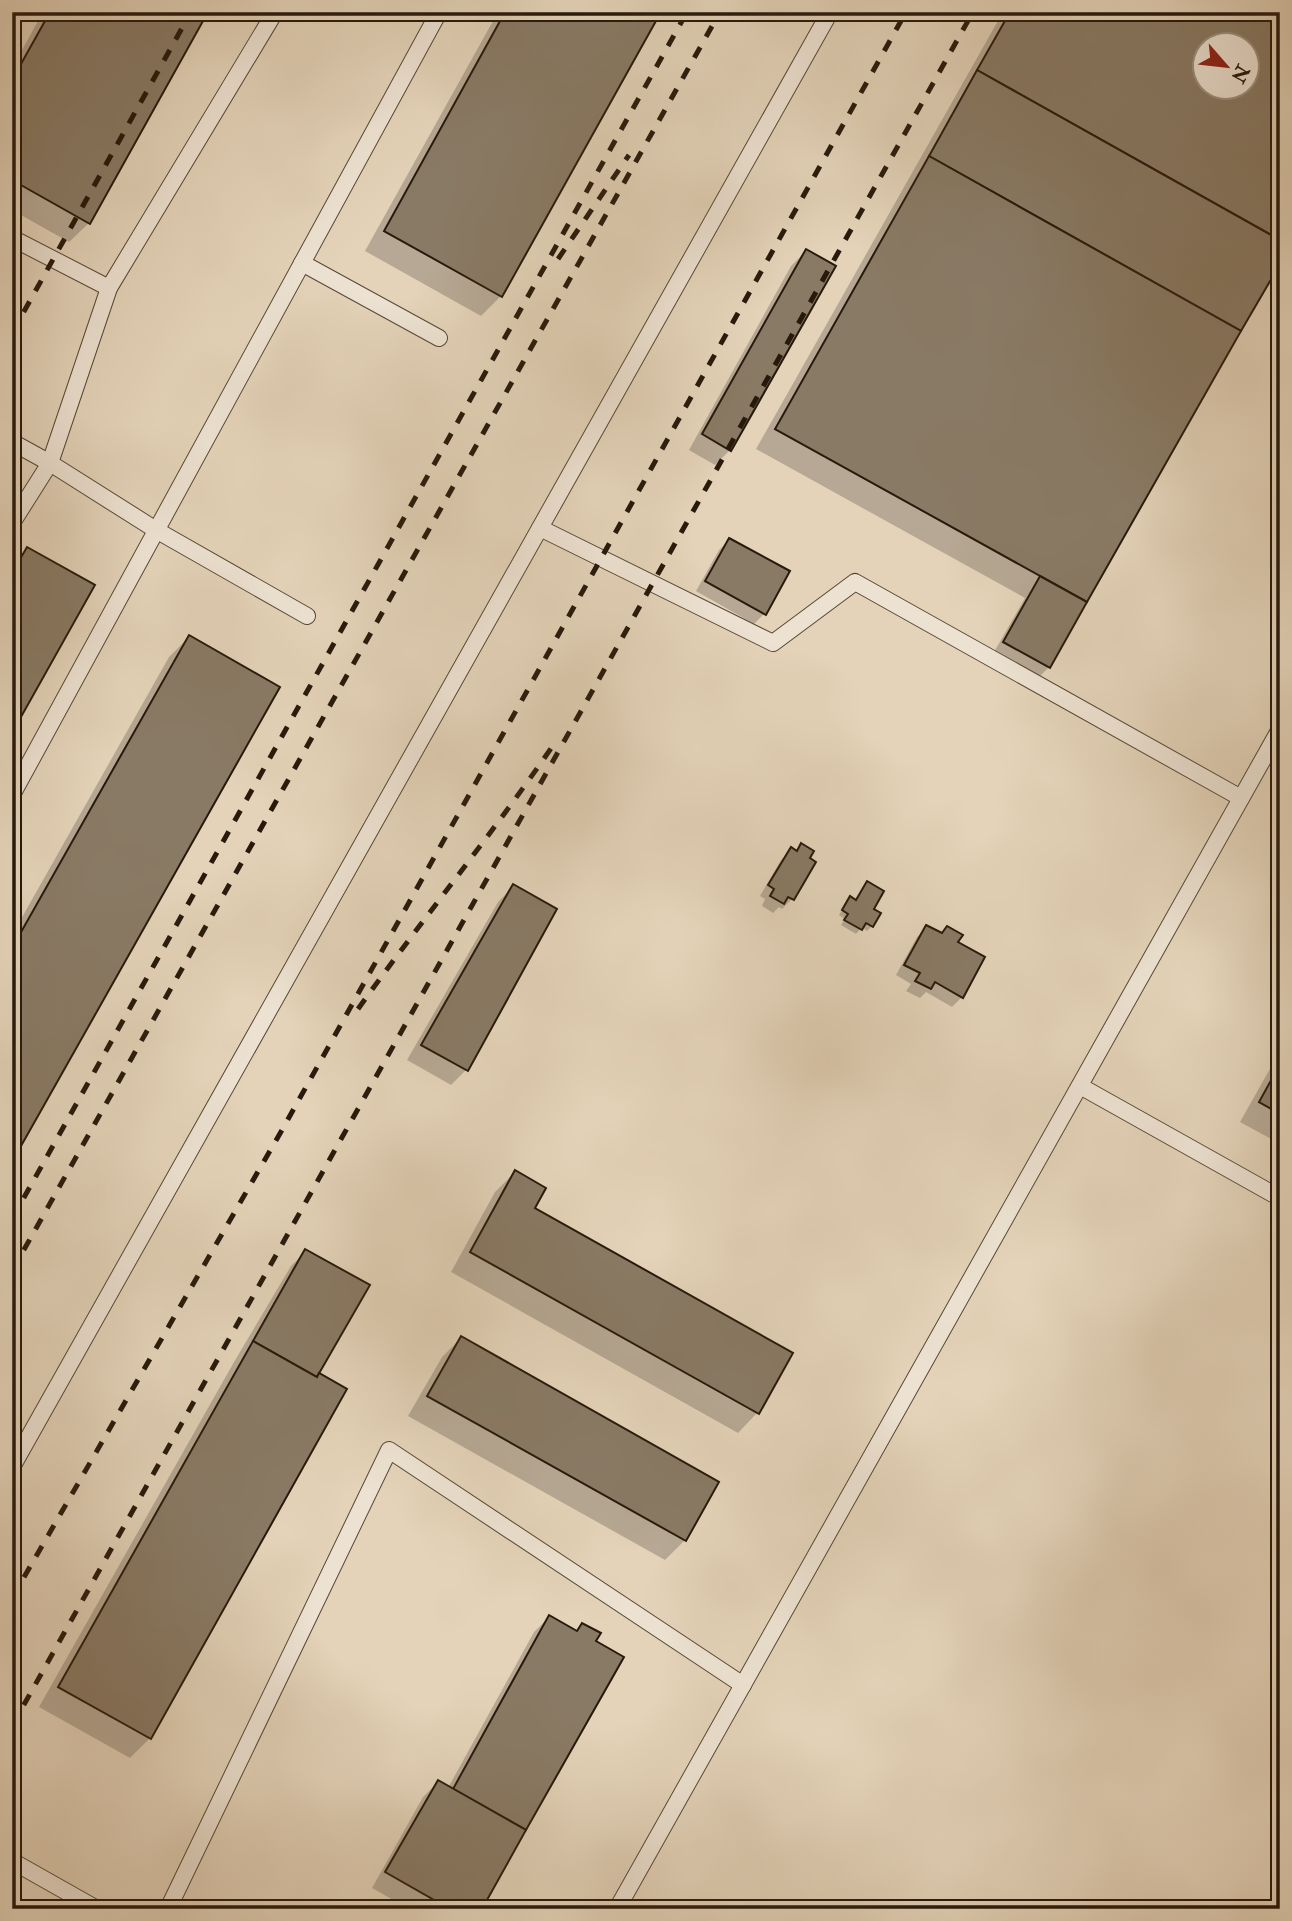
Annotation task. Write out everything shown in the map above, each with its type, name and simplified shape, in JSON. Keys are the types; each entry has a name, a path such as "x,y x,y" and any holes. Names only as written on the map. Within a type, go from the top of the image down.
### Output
{"lane":[{"path":"12,523 50,463 109,288 275,12"},
{"path":"12,795 439,12"},
{"path":"12,1467 830,12"},
{"path":"12,238 109,288"},
{"path":"302,263 439,338"},
{"path":"12,442 156,530 307,616"},
{"path":"540,528 773,643 855,582 1241,798"},
{"path":"617,1909 1280,729"},
{"path":"1080,1086 1280,1198"},
{"path":"168,1909 389,1450 743,1685"},
{"path":"12,1861 97,1909"}],"building":[{"path":"50,12 208,12 90,224 12,180 12,80"},
{"path":"505,12 661,12 502,297 384,231"},
{"path":"1010,12 1280,12 1280,240 977,70"},
{"path":"977,70 1280,240 1280,264 1241,331 929,156"},
{"path":"929,156 1241,331 1087,602 775,429"},
{"path":"806,249 836,266 731,451 702,434"},
{"path":"729,538 790,571 766,615 705,581"},
{"path":"27,547 95,585 12,733 12,573"},
{"path":"1040,576 1087,602 1050,668 1003,642"},
{"path":"189,635 280,687 12,1162 12,948"},
{"path":"801,843 814,851 810,858 816,862 794,900 788,897 784,904 770,896 774,889 768,885 791,847 797,851"},
{"path":"867,881 884,891 874,909 881,913 873,927 866,923 862,930 844,920 848,914 842,910 850,896 856,900"},
{"path":"513,884 557,909 468,1071 421,1045"},
{"path":"926,925 942,933 947,926 963,935 958,942 985,957 963,998 935,982 931,989 915,981 920,973 904,965"},
{"path":"1280,1064 1280,1114 1259,1102"},
{"path":"515,1170 546,1188 535,1208 793,1353 759,1414 470,1252"},
{"path":"305,1249 370,1285 317,1377 253,1341"},
{"path":"461,1336 719,1482 686,1541 427,1396"},
{"path":"253,1341 317,1377 319,1373 347,1389 151,1739 58,1687"},
{"path":"549,1615 577,1631 582,1623 601,1633 596,1641 624,1657 526,1830 453,1789"},
{"path":"438,1780 526,1830 482,1909 450,1909 385,1872"}],"railway":[{"path":"12,333 191,12"},
{"path":"12,1219 687,12"},
{"path":"12,1271 720,12"},
{"path":"12,1598 282,1130 906,12"},
{"path":"12,1726 973,12"},
{"path":"558,259 629,155"},
{"path":"358,1009 552,747"}]}
